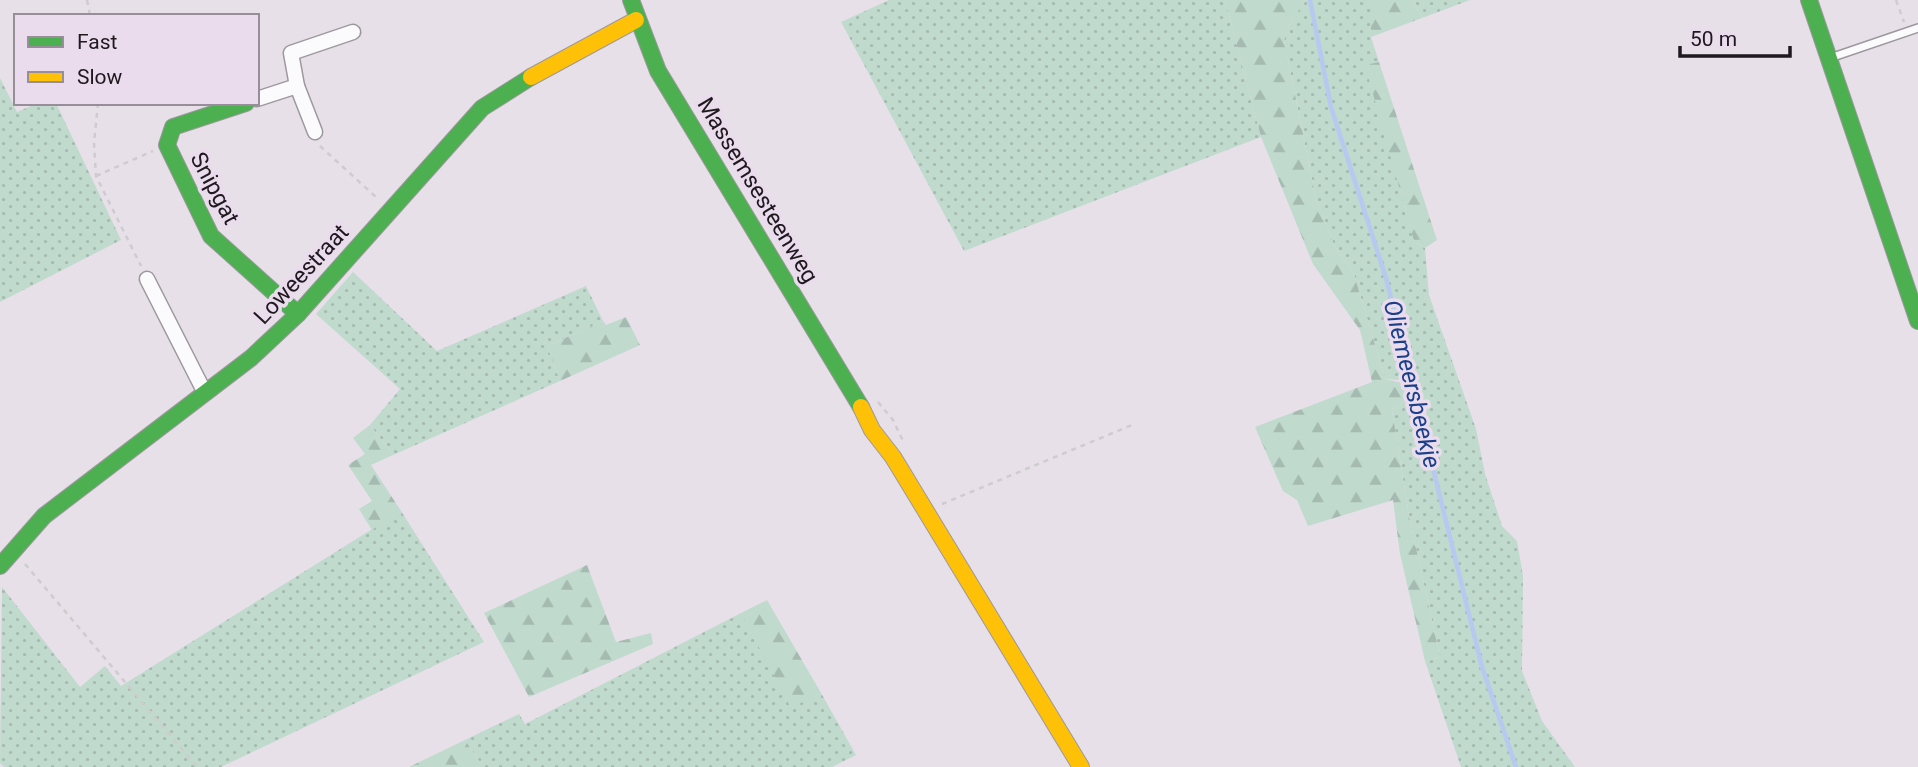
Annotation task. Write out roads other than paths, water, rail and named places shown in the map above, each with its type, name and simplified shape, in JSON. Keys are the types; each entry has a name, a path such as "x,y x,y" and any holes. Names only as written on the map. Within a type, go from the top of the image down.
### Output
{"street":[{"name":"Massemsesteenweg","path":"631,0 636,20 659,71 858,398 861,409 878,438 926,510 1080,767"},
{"path":"1809,0 1918,321"},
{"name":"Loweestraat","path":"0,566 44,516 251,358 298,314 482,107 636,20"},
{"path":"315,132 297,86 290,53 352,32"},
{"path":"259,98 297,86"},
{"name":"Snipgat","path":"240,105 173,127 167,145 211,236 298,314"},
{"path":"147,279 205,393"}],"lane":[{"path":"1829,59 1918,28"}],"waterway":[{"name":"Oliemeersbeekje","path":"1310,0 1331,107 1386,278 1482,667 1516,767"}]}
